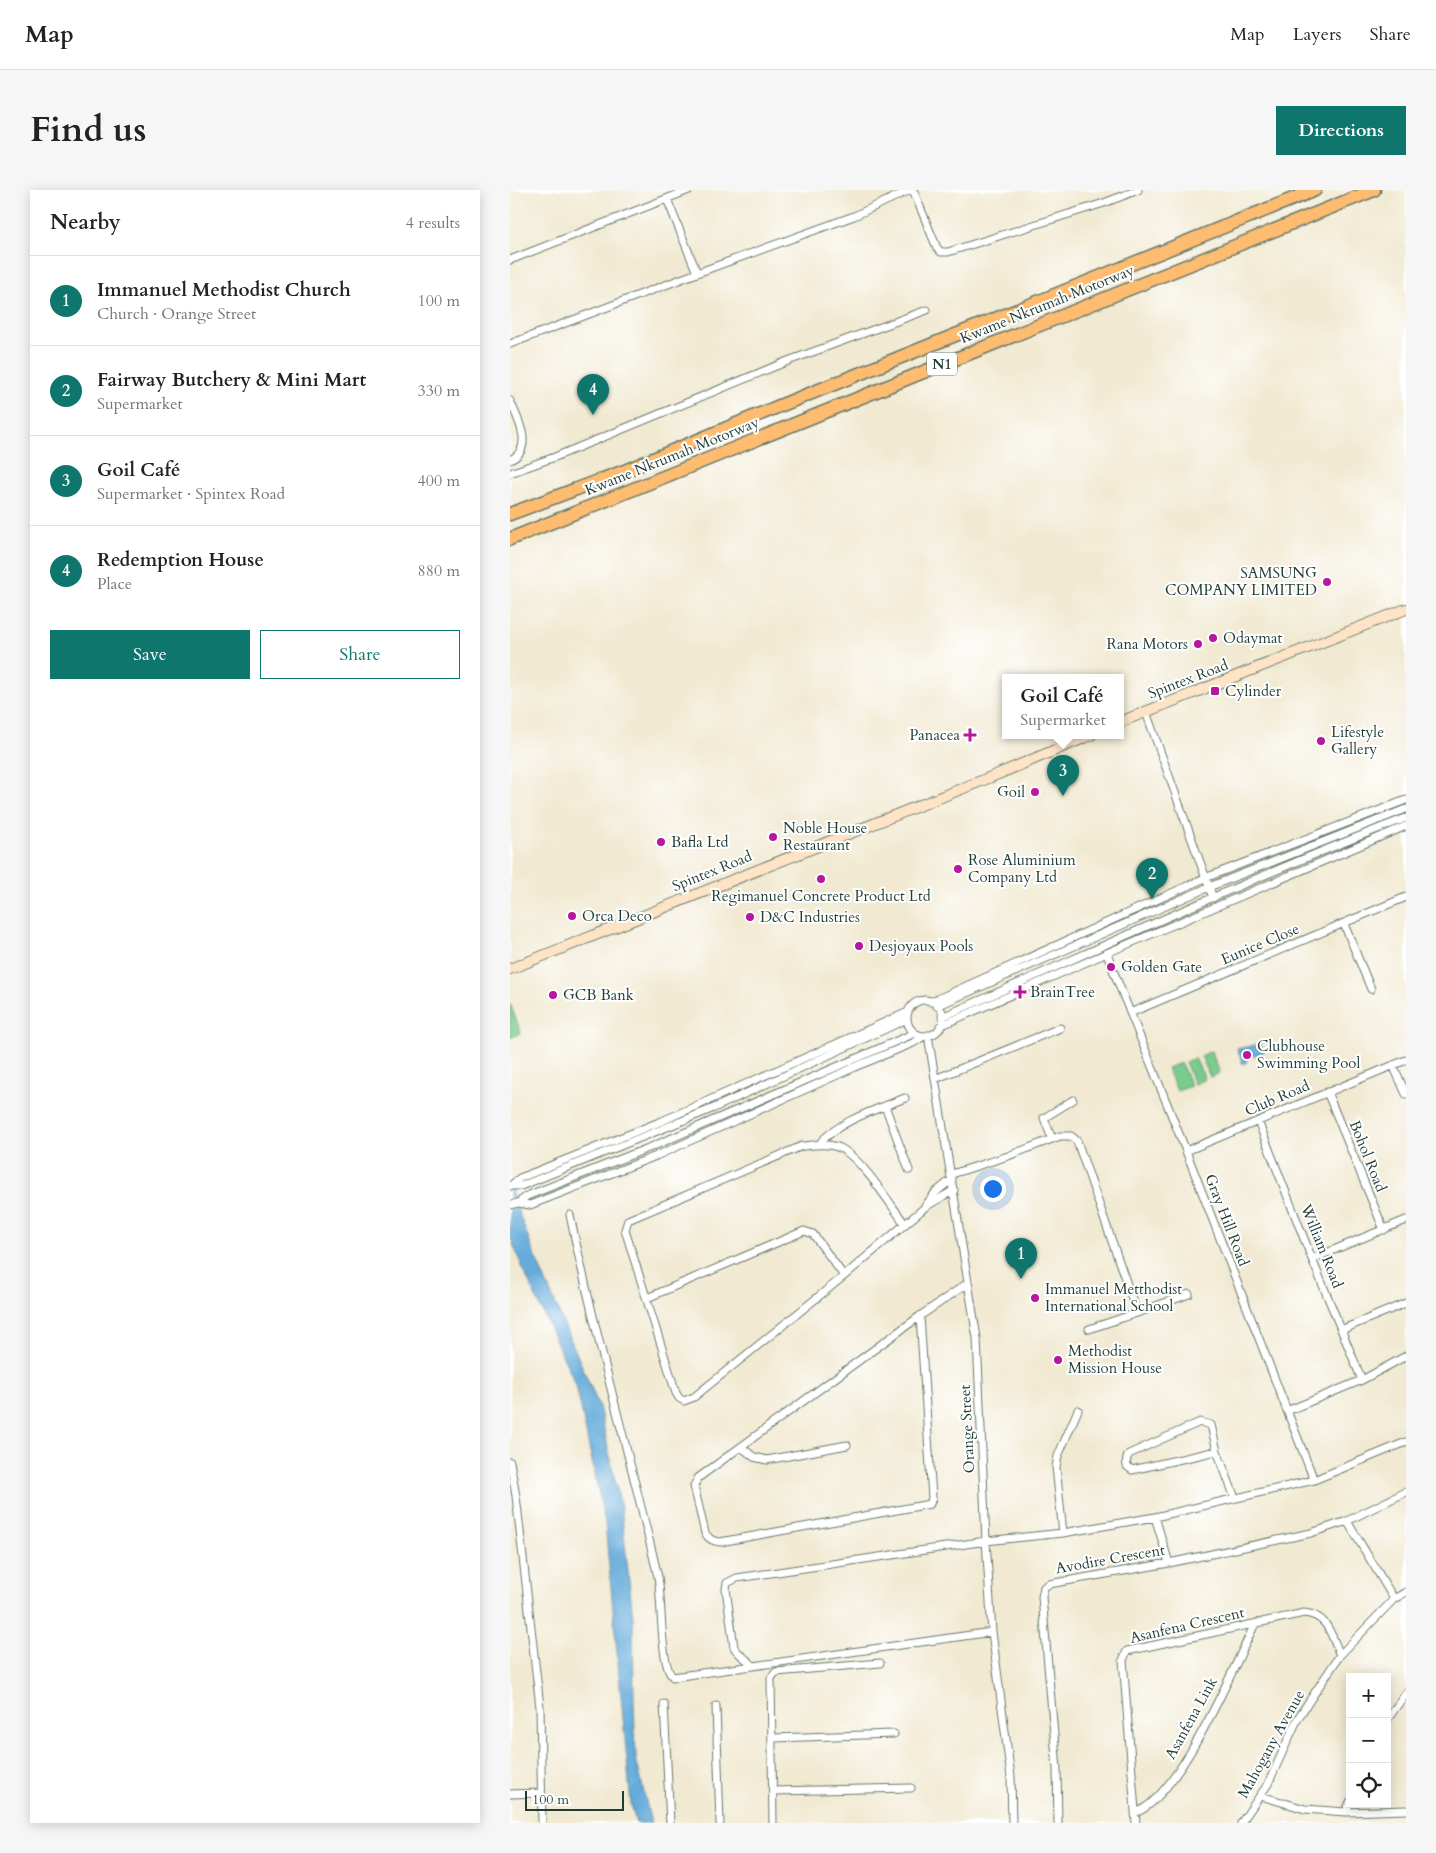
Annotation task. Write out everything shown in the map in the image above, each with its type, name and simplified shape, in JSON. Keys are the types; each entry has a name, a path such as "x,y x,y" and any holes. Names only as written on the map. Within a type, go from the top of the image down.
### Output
{"highway":[{"name":"Kwame Nkrumah Motorway","path":"510,514 627,470 804,396 1315,190"},
{"name":"Kwame Nkrumah Motorway","path":"510,539 1374,190"}],"main road":[{"name":"Spintex Road","path":"1124,720 1406,609"},
{"name":"Spintex Road","path":"510,969 1081,739"}],"street":[{"path":"510,260 690,190"},
{"path":"510,344 696,273 854,216 911,190 937,248 941,252 948,252 1104,203 1138,190"},
{"path":"667,199 696,273"},
{"path":"510,473 555,457 788,361 927,310"},
{"path":"510,401 522,432 524,444 516,458 510,460"},
{"path":"1146,712 1213,898"},
{"path":"930,1002 1205,878 1406,800"},
{"path":"938,1006 1209,887 1406,809"},
{"path":"942,1017 1213,898 1406,818"},
{"path":"510,1205 518,1203 530,1204 656,1156 913,1043 935,1032 940,1026 1406,826"},
{"name":"Eunice Close","path":"1130,1013 1406,897"},
{"path":"1344,924 1371,989"},
{"name":"Gray Hill Road","path":"1107,953 1314,1480"},
{"path":"511,1186 520,1178 662,1121 908,1016 915,1003 923,1001 938,1006 942,1017 940,1026"},
{"path":"908,1016 910,1027 915,1033"},
{"path":"935,1079 1060,1028"},
{"path":"518,1203 527,1196 656,1145 915,1033 926,1035"},
{"name":"Orange Street","path":"926,1035 952,1176 977,1338 992,1632 1011,1777 1012,1823"},
{"name":"Club Road","path":"1186,1151 1406,1060"},
{"path":"1393,1065 1406,1094"},
{"name":"Bohol Road","path":"1327,1092 1384,1230"},
{"path":"819,1144 829,1133 850,1121 905,1098"},
{"path":"1052,1139 1044,1118 1073,1100"},
{"path":"885,1106 909,1170"},
{"name":"William Road","path":"1258,1121 1362,1380"},
{"path":"905,1224 870,1177 853,1158 840,1148 819,1144 802,1146 628,1220 625,1230 679,1398 684,1401 694,1397 844,1276 905,1224 922,1209 952,1176 1060,1136 1071,1136 1077,1141 1137,1313"},
{"path":"922,1209 954,1190"},
{"path":"570,1215 590,1311 658,1582 664,1658 669,1674 673,1677 992,1632"},
{"path":"1312,1259 1406,1220"},
{"path":"647,1298 804,1231 813,1234 844,1276"},
{"path":"920,1316 932,1498 930,1504 720,1542 713,1541 705,1533 695,1482 703,1473 920,1316 968,1283"},
{"path":"1089,1329 1189,1294"},
{"path":"1341,1330 1406,1303"},
{"path":"1287,1412 1362,1380 1406,1356"},
{"path":"1062,1533 1056,1467 1062,1446 1078,1410"},
{"path":"1217,1451 1132,1470 1127,1466 1126,1462 1129,1454 1200,1422 1211,1425 1217,1451 1235,1498"},
{"path":"753,1666 748,1658 738,1654 734,1647 726,1589 727,1583 732,1580 986,1541 1062,1533 1156,1517 1314,1480 1406,1442"},
{"path":"741,1447 754,1458 767,1460 847,1445"},
{"path":"510,1462 540,1707 542,1823"},
{"name":"Avodire Crescent","path":"1058,1823 1057,1769 1042,1592 1044,1587 1049,1584 1169,1563 1311,1532 1347,1521 1406,1492"},
{"path":"1156,1517 1169,1563"},
{"path":"1347,1521 1394,1599"},
{"name":"Mahogany Avenue","path":"1242,1823 1261,1796 1298,1718 1340,1654 1394,1599 1406,1592"},
{"name":"Asanfena Crescent","path":"1136,1823 1124,1655 1131,1650 1304,1613 1317,1615 1323,1620 1340,1654"},
{"name":"Asanfena Link","path":"1135,1813 1153,1802 1166,1788 1195,1746 1255,1624"},
{"path":"774,1823 771,1678 776,1672 880,1663"},
{"path":"1388,1718 1406,1693"},
{"path":"664,1704 670,1823"},
{"path":"716,1706 720,1823"},
{"path":"773,1738 894,1734"},
{"path":"773,1791 911,1788"},
{"path":"510,1794 541,1793"},
{"path":"1261,1796 1305,1809 1346,1812 1406,1810"},
{"path":"1346,1812 1348,1808"}],"green space":[{"path":"510,1003 521,1033 510,1038"},
{"path":"1211,1051 1220,1073 1210,1077 1201,1056"},
{"path":"1195,1058 1205,1079 1194,1084 1185,1062"},
{"path":"1181,1063 1191,1086 1177,1091 1167,1068"}],"water":[{"name":"Clubhouse Swimming Pool","path":"1260,1044 1264,1052 1246,1058 1247,1062 1243,1064 1237,1049"},
{"path":"510,1188 534,1254 599,1406 621,1508 633,1617 636,1758 651,1823 636,1823 631,1804 605,1523 576,1385 510,1236"}],"place":[{"name":"Redemption House","path":"593,415"},
{"name":"SAMSUNG COMPANY LIMITED","path":"1327,582"},
{"name":"Odaymat","path":"1213,638"},
{"name":"Rana Motors","path":"1198,644"},
{"name":"Cylinder","path":"1215,691"},
{"name":"Panacea","path":"970,735"},
{"name":"Lifestyle Gallery","path":"1321,741"},
{"name":"Goil","path":"1035,792"},
{"name":"Goil Café","path":"1063,796"},
{"name":"Noble House Restaurant","path":"773,837"},
{"name":"Bafla Ltd","path":"661,842"},
{"name":"Rose Aluminium Company Ltd","path":"958,869"},
{"name":"Regimanuel Concrete Product Ltd","path":"821,879"},
{"name":"Fairway Butchery & Mini Mart","path":"1152,899"},
{"name":"Orca Deco","path":"572,916"},
{"name":"D&C Industries","path":"750,917"},
{"name":"Desjoyaux Pools","path":"859,946"},
{"name":"Golden Gate","path":"1111,967"},
{"name":"BrainTree","path":"1020,992"},
{"name":"GCB Bank","path":"553,995"},
{"name":"Clubhouse Swimming Pool","path":"1247,1055"},
{"name":"Immanuel Methodist Church","path":"1021,1279"},
{"name":"Immanuel Metthodist International School","path":"1035,1298"},
{"name":"Methodist Mission House","path":"1058,1360"}]}
